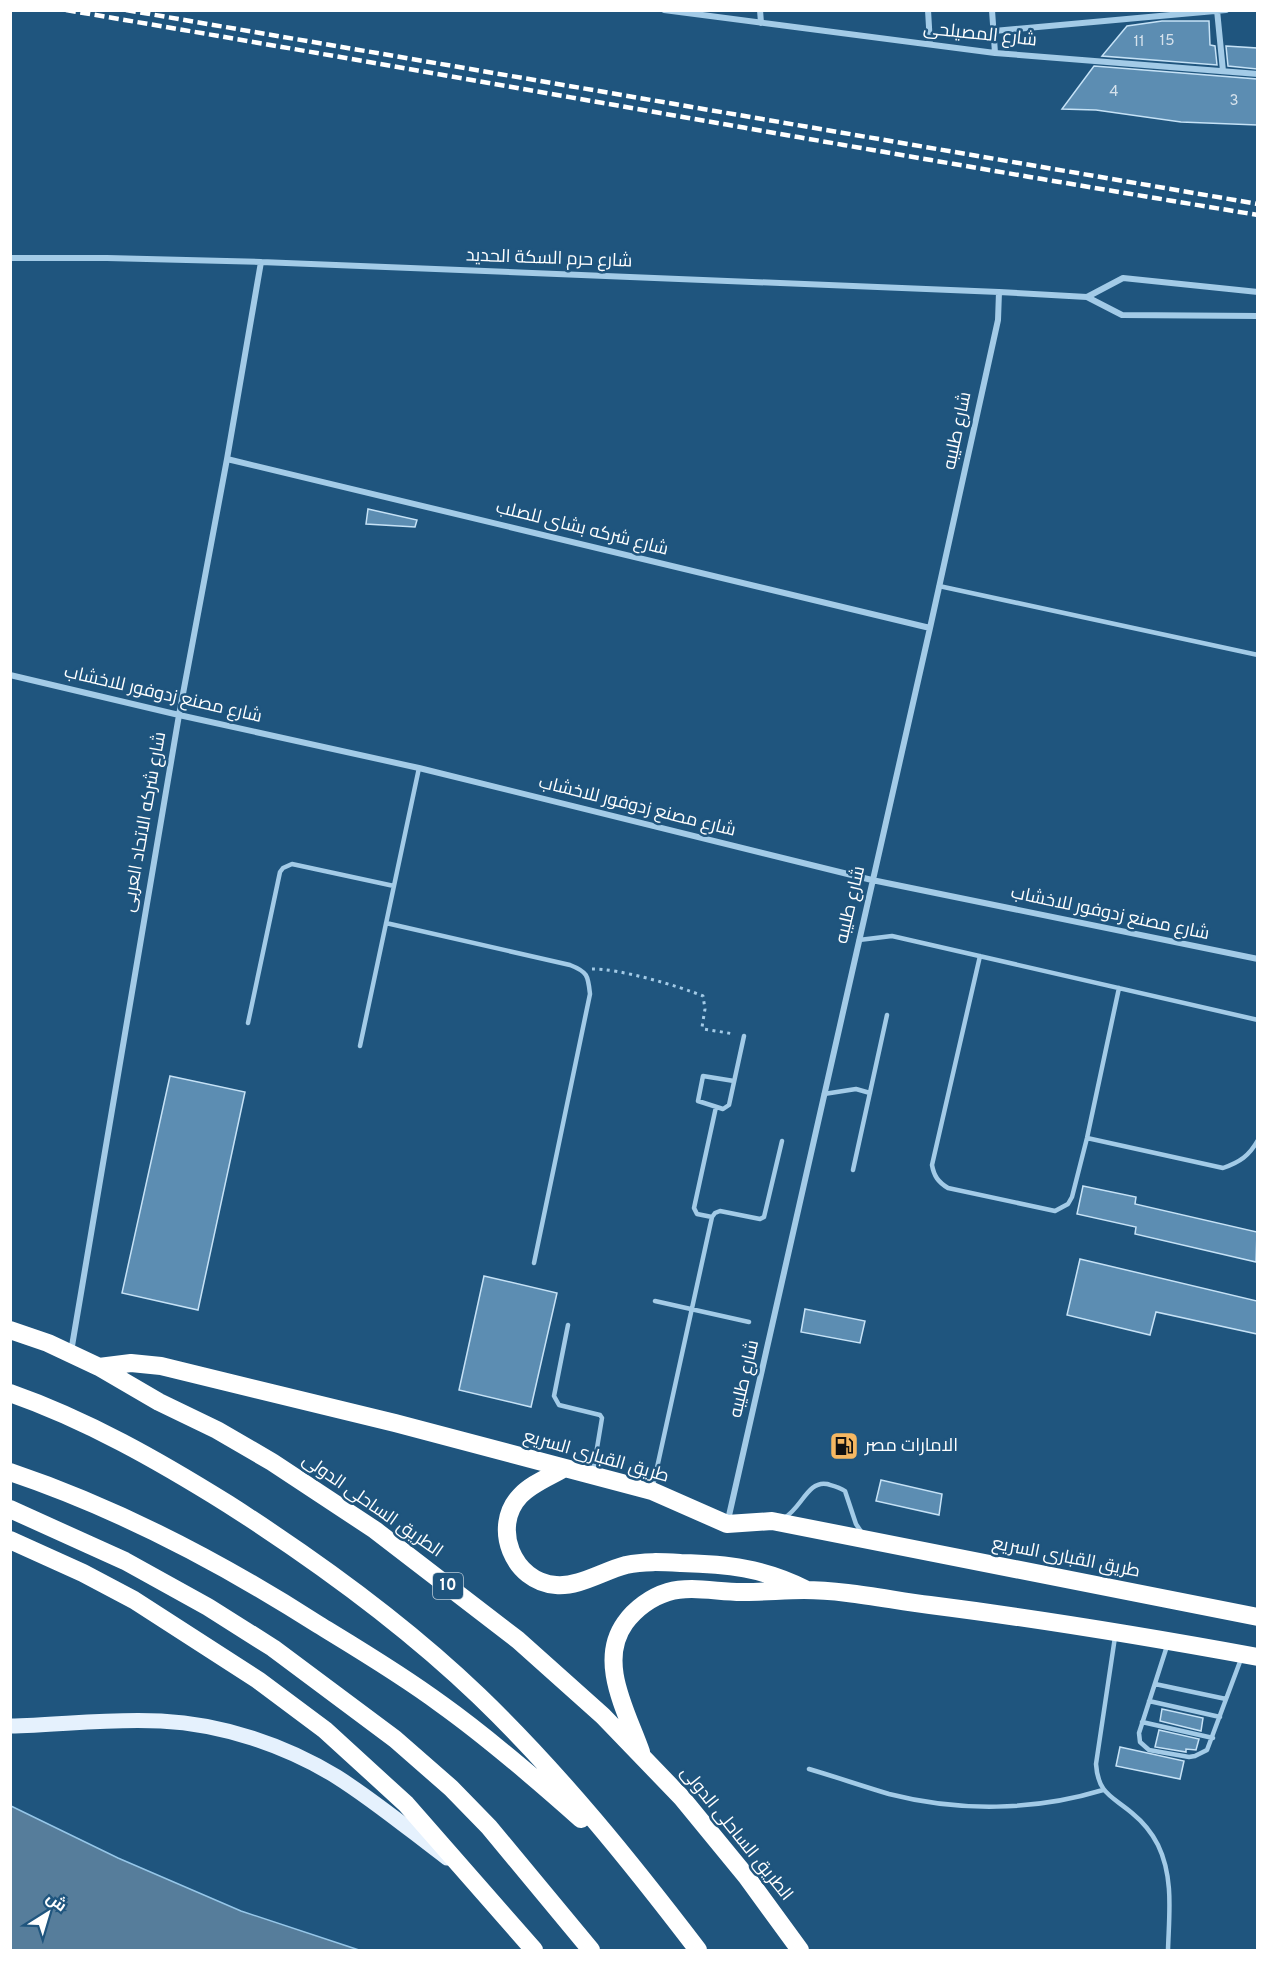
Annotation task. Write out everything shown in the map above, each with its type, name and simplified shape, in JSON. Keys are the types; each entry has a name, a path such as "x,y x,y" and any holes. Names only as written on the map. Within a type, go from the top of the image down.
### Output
{"highway":[{"name":"الطريق الساحلى الدولى","path":"10,1330 71,1353 99,1367 272,1462 375,1530 518,1640 643,1756 715,1836 800,1950"},
{"name":"طريق القبارى السريع","path":"99,1367 130,1363 161,1366 395,1423 652,1491 727,1524 772,1521 1257,1617"},
{"path":"10,1393 86,1424 146,1456 263,1527 375,1606 428,1649 503,1719 632,1864 698,1950"},
{"path":"563,1469 533,1485 520,1496 511,1510 506,1526 507,1543 514,1559 525,1572 539,1581 555,1585 572,1584 629,1564 659,1562 740,1567 763,1571 806,1590"},
{"path":"10,1472 57,1488 168,1538 280,1600 398,1674 489,1741 549,1790 632,1864"},
{"path":"10,1509 125,1561 208,1606 273,1648 395,1739 451,1788 489,1827 591,1950"},
{"path":"10,1540 134,1600 258,1680 325,1730 406,1804 534,1950"},
{"path":"643,1756 613,1668 612,1656 619,1633 633,1613 656,1597 683,1589 734,1592 806,1590 970,1610 1250,1655"}],"main road":[{"path":"10,1726 123,1720 164,1721 194,1724 253,1738 309,1761 335,1776 471,1876"}],"street":[{"name":"شارع المصيلحى","path":"664,10 995,53 1257,74"},
{"path":"760,10 761,23"},
{"path":"928,10 930,44"},
{"path":"992,10 995,53"},
{"path":"994,31 1226,10"},
{"path":"1217,11 1223,71"},
{"name":"شارع حرم السكة الحديد","path":"10,258 261,262 999,292 1087,297 1122,315 1257,316"},
{"name":"شارع شركه الاتحاد العربى","path":"71,1353 179,715 261,262"},
{"path":"1087,297 1122,278 1257,292"},
{"name":"شارع طليبه","path":"727,1524 998,320 999,292"},
{"name":"شارع شركه بشاى للصلب","path":"227,459 930,628"},
{"name":"شارع مصنع زدوفور للاخشاب","path":"10,675 419,768 872,880 1257,959"}],"lane":[{"path":"939,586 1257,655"},
{"path":"360,1046 419,768"},
{"path":"248,1023 280,872 283,868 292,864 394,886"},
{"path":"386,923 581,969 588,977 590,994 534,1263"},
{"path":"859,940 892,936 1257,1020"},
{"path":"980,956 932,1164 934,1174 940,1183 948,1188 1055,1211 1068,1204 1072,1197 1087,1138 1119,988"},
{"path":"853,1170 887,1015"},
{"path":"734,1081 706,1075 701,1079 698,1101 723,1109 729,1105 744,1036"},
{"path":"824,1094 856,1089 870,1093"},
{"path":"712,1217 697,1214 694,1208 716,1107"},
{"path":"1087,1138 1223,1168 1238,1163 1250,1153 1257,1140"},
{"path":"652,1491 712,1217 720,1211 760,1219 764,1217 782,1141"},
{"path":"656,1301 749,1322"},
{"path":"568,1324 554,1396 559,1405 600,1415 602,1418 592,1475"},
{"path":"772,1521 783,1519 793,1513 815,1485 828,1484 845,1491 856,1524 873,1542"},
{"path":"1116,1632 1096,1764 1099,1783 1108,1796 1142,1822 1154,1838 1163,1856 1169,1881 1168,1950"},
{"path":"1168,1641 1138,1737 1142,1745 1149,1750 1196,1756 1207,1750 1226,1699 1250,1655"},
{"path":"1155,1684 1226,1699"},
{"path":"1149,1701 1220,1717"},
{"path":"1142,1722 1213,1738"},
{"path":"809,1769 909,1798 980,1806 1041,1804 1071,1800 1103,1790"}],"path":[{"path":"581,969 618,972 696,993 703,996 705,1000 701,1023 704,1029 744,1036"}],"water":[{"path":"11,1806 118,1858 241,1911 359,1950 11,1950"}],"building":[{"path":"1162,21 1209,21 1210,45 1215,46 1217,65 1102,56 1127,26"},
{"path":"1226,46 1257,48 1257,69 1228,66"},
{"path":"1094,66 1257,79 1257,125 1181,122 1096,110 1062,109"},
{"path":"368,509 417,520 415,527 366,524"},
{"path":"170,1076 245,1092 198,1310 122,1293"},
{"path":"1083,1186 1136,1197 1135,1204 1257,1232 1256,1262 1135,1234 1136,1227 1077,1214"},
{"path":"1080,1259 1257,1301 1257,1334 1156,1312 1150,1335 1067,1315"},
{"path":"484,1276 557,1293 531,1407 459,1390"},
{"path":"805,1309 865,1321 860,1343 801,1332"},
{"path":"881,1480 942,1494 939,1515 876,1501"},
{"path":"1162,1709 1203,1718 1201,1731 1160,1721"},
{"path":"1159,1730 1199,1739 1196,1750 1186,1749 1186,1752 1155,1747"},
{"path":"1120,1747 1184,1761 1180,1779 1116,1766"}],"railway":[{"path":"66,10 1258,215"},
{"path":"126,10 1258,204"}],"place":[{"name":"الامارات مصر","path":"844,1446"}]}
